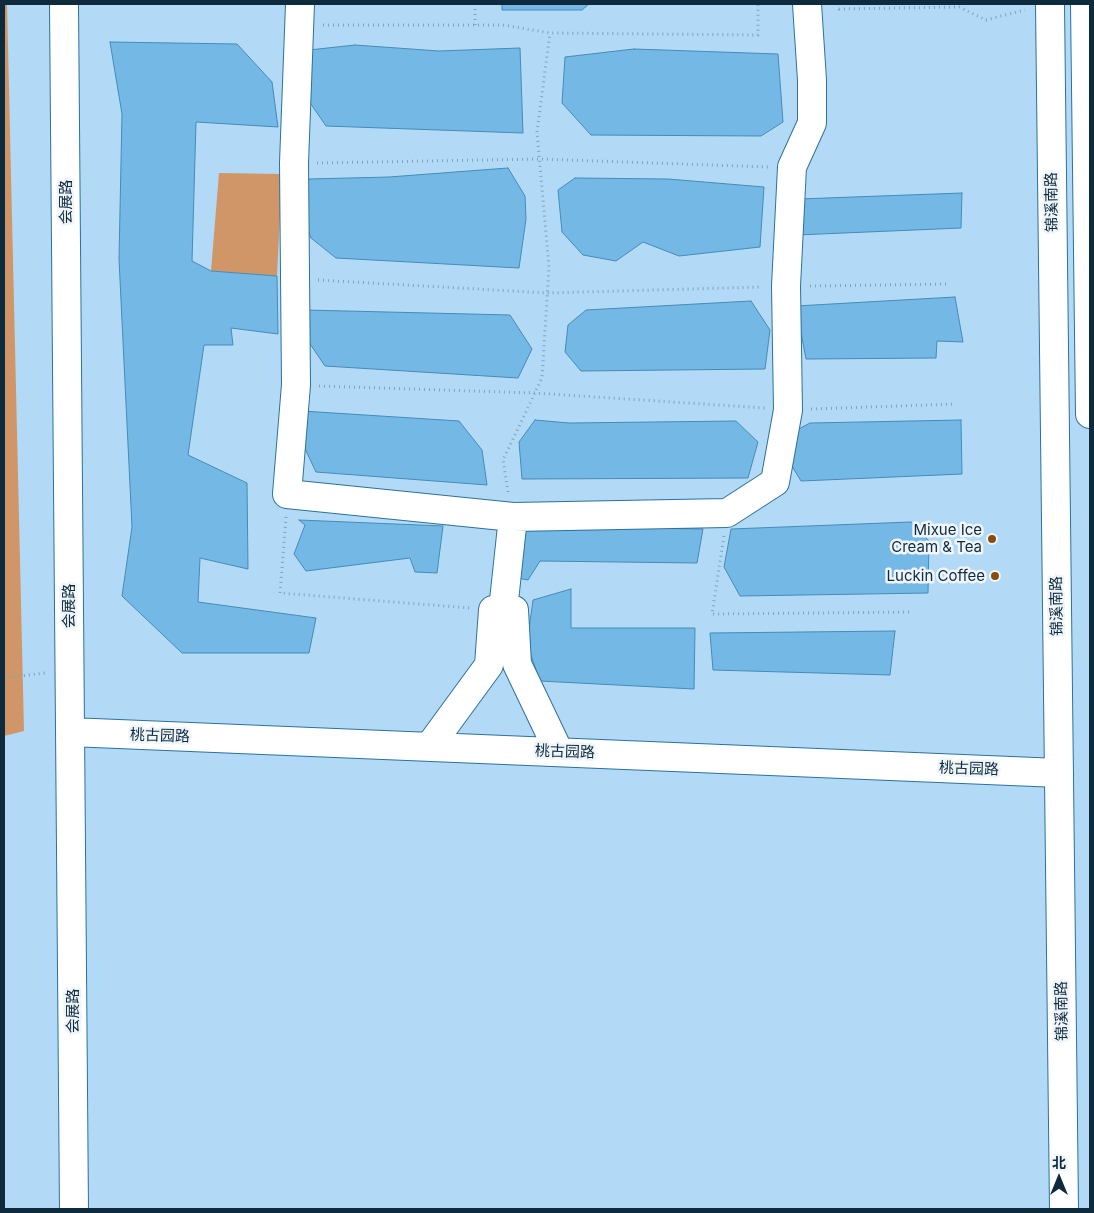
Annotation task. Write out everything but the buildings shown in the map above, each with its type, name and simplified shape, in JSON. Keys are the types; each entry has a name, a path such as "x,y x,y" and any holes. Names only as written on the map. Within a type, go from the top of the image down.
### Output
{"street":[{"name":"会展路","path":"64,4 74,1209"},
{"path":"300,14 294,163 296,385 287,494 513,517 727,514 775,482 788,410 786,286 792,167 812,123 812,80 807,4"},
{"name":"锦溪南路","path":"1050,4 1064,1209"},
{"path":"1085,4 1088,82 1090,414"},
{"path":"429,747 489,665 513,517"},
{"path":"498,610 514,610 517,664 559,752"},
{"name":"桃古园路","path":"70,732 1059,773"}],"path":[{"path":"475,4 475,26"},
{"path":"300,14 475,26 503,25 550,32 758,35 758,4"},
{"path":"838,4 839,8 959,7 986,20 1050,4"},
{"path":"513,517 503,460 542,378 549,267 537,132 550,32"},
{"path":"294,163 539,159 792,167"},
{"path":"295,279 547,293 786,286 949,284"},
{"path":"296,385 534,393 788,410 955,404"},
{"path":"287,494 280,592 498,610"},
{"path":"727,514 712,614 912,612"},
{"path":"4,678 70,670"}],"shaded area":[{"path":"4,4 7,4 24,731 4,736"},
{"path":"219,173 282,174 277,276 211,271"}],"place":[{"name":"Mixue Ice Cream & Tea","path":"992,539"},
{"name":"Luckin Coffee","path":"995,576"}]}
